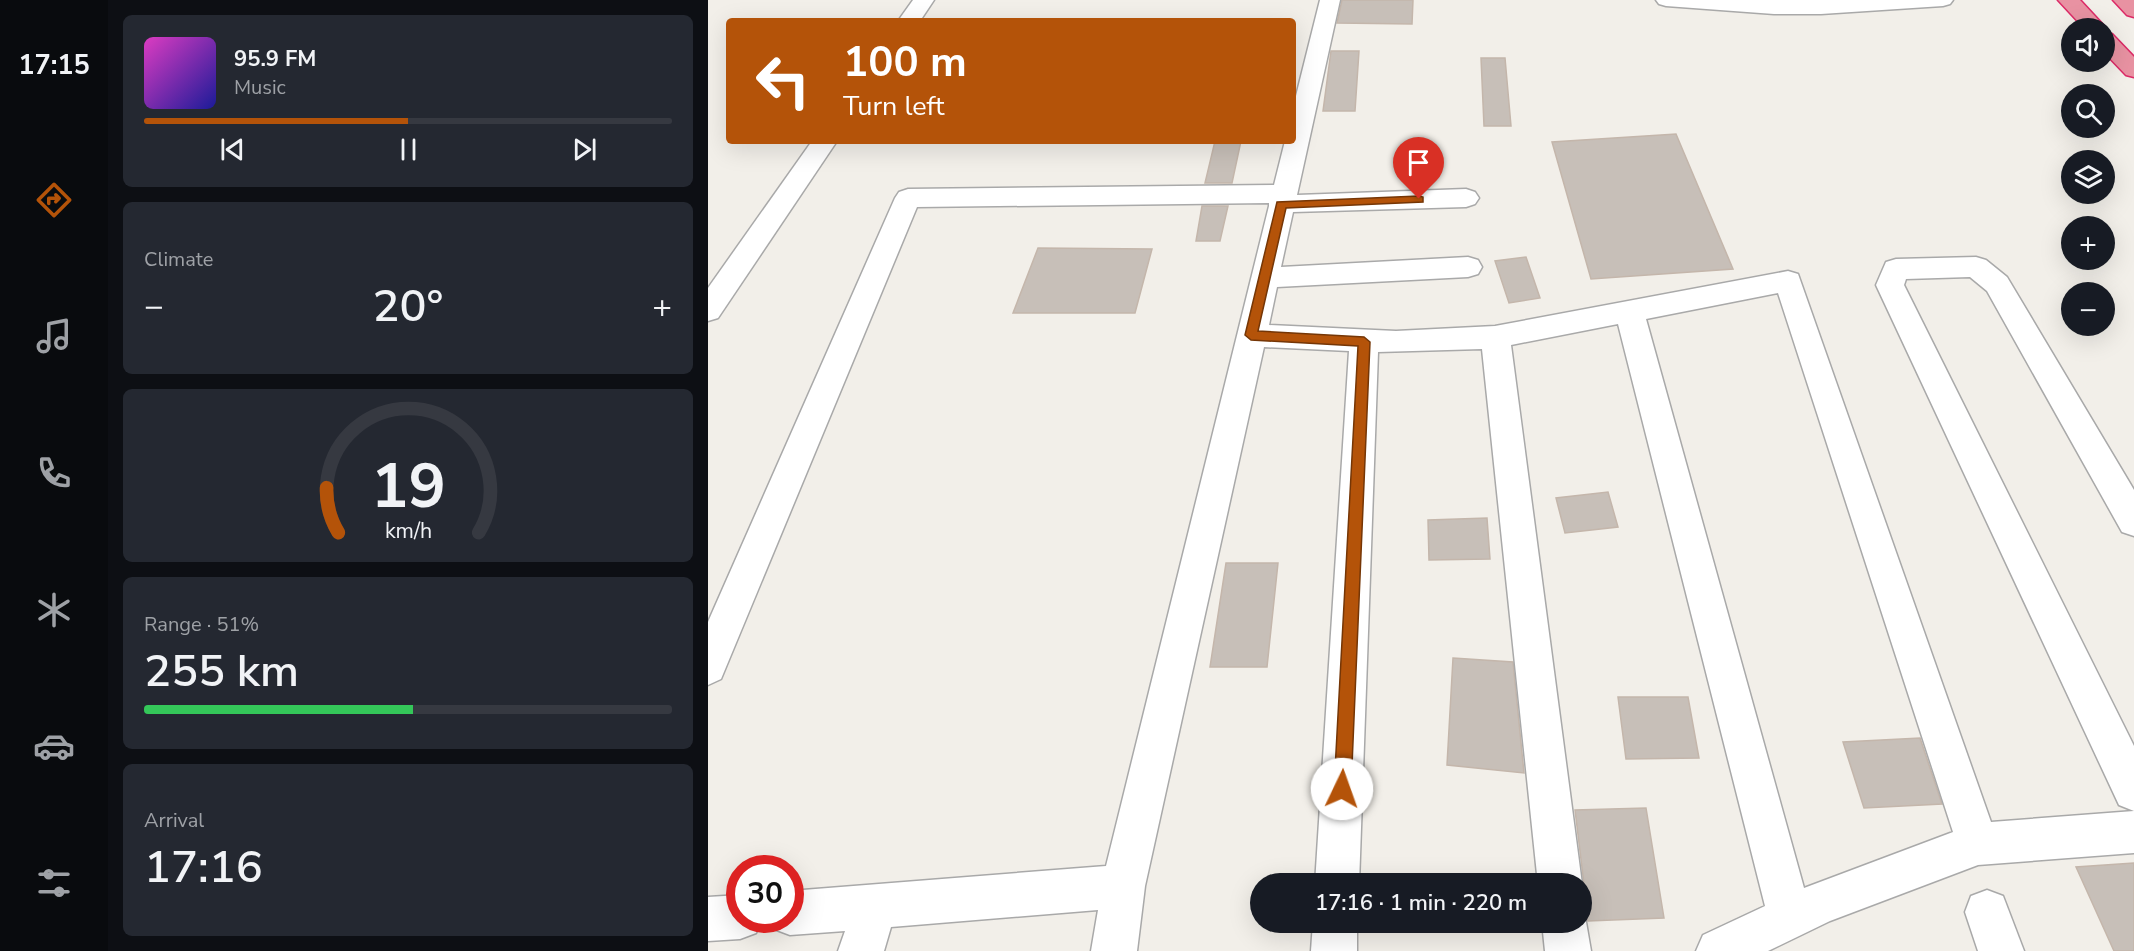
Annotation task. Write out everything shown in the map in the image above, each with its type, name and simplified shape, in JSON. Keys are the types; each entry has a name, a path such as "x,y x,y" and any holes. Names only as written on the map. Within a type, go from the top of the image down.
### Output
{"highway":[{"path":"2068,0 2085,18"},
{"path":"2123,0 2134,11"},
{"path":"2115,50 2134,70"}],"street":[{"path":"911,18 924,0"},
{"path":"1297,121 1330,0"},
{"path":"1666,0 1821,8 1943,0"},
{"path":"708,310 823,144"},
{"path":"1114,951 1123,886 1251,335 1293,144"},
{"path":"708,666 908,198 1466,198"},
{"path":"1264,278 1468,267"},
{"path":"2134,521 1997,284 1976,267 1896,269 1890,285 2134,790"},
{"path":"1251,335 1364,342 1495,337 1788,281 1978,844"},
{"path":"1630,313 1790,918"},
{"path":"1495,337 1559,873"},
{"path":"1338,873 1364,342"},
{"path":"1719,951 1820,903 1978,844 2134,832"},
{"path":"804,912 1123,886"},
{"path":"861,951 876,906"},
{"path":"708,919 726,918"},
{"path":"1334,951 1335,933"},
{"path":"1566,933 1568,951"}],"building":[{"path":"1342,0 1413,0 1412,24 1337,23"},
{"path":"1331,51 1359,51 1355,111 1323,111"},
{"path":"1481,58 1505,58 1511,126 1484,126"},
{"path":"1676,134 1733,269 1591,279 1552,142"},
{"path":"1214,144 1240,144 1232,183 1205,183"},
{"path":"1202,206 1228,206 1220,241 1196,241"},
{"path":"1038,248 1152,249 1135,313 1013,313"},
{"path":"1526,257 1540,298 1509,303 1495,261"},
{"path":"1608,492 1618,527 1565,533 1556,498"},
{"path":"1487,518 1490,559 1429,560 1428,520"},
{"path":"1226,563 1278,563 1267,667 1210,667"},
{"path":"1453,658 1513,662 1524,773 1447,765"},
{"path":"1618,697 1688,697 1699,758 1626,759"},
{"path":"1920,738 1942,804 1864,808 1843,742"},
{"path":"1646,808 1664,918 1592,921 1592,873 1583,873 1575,810"},
{"path":"2134,863 2134,951 2114,951 2076,867"}],"route":[{"path":"1342,789 1364,342 1251,335 1281,204 1419,199"}]}
